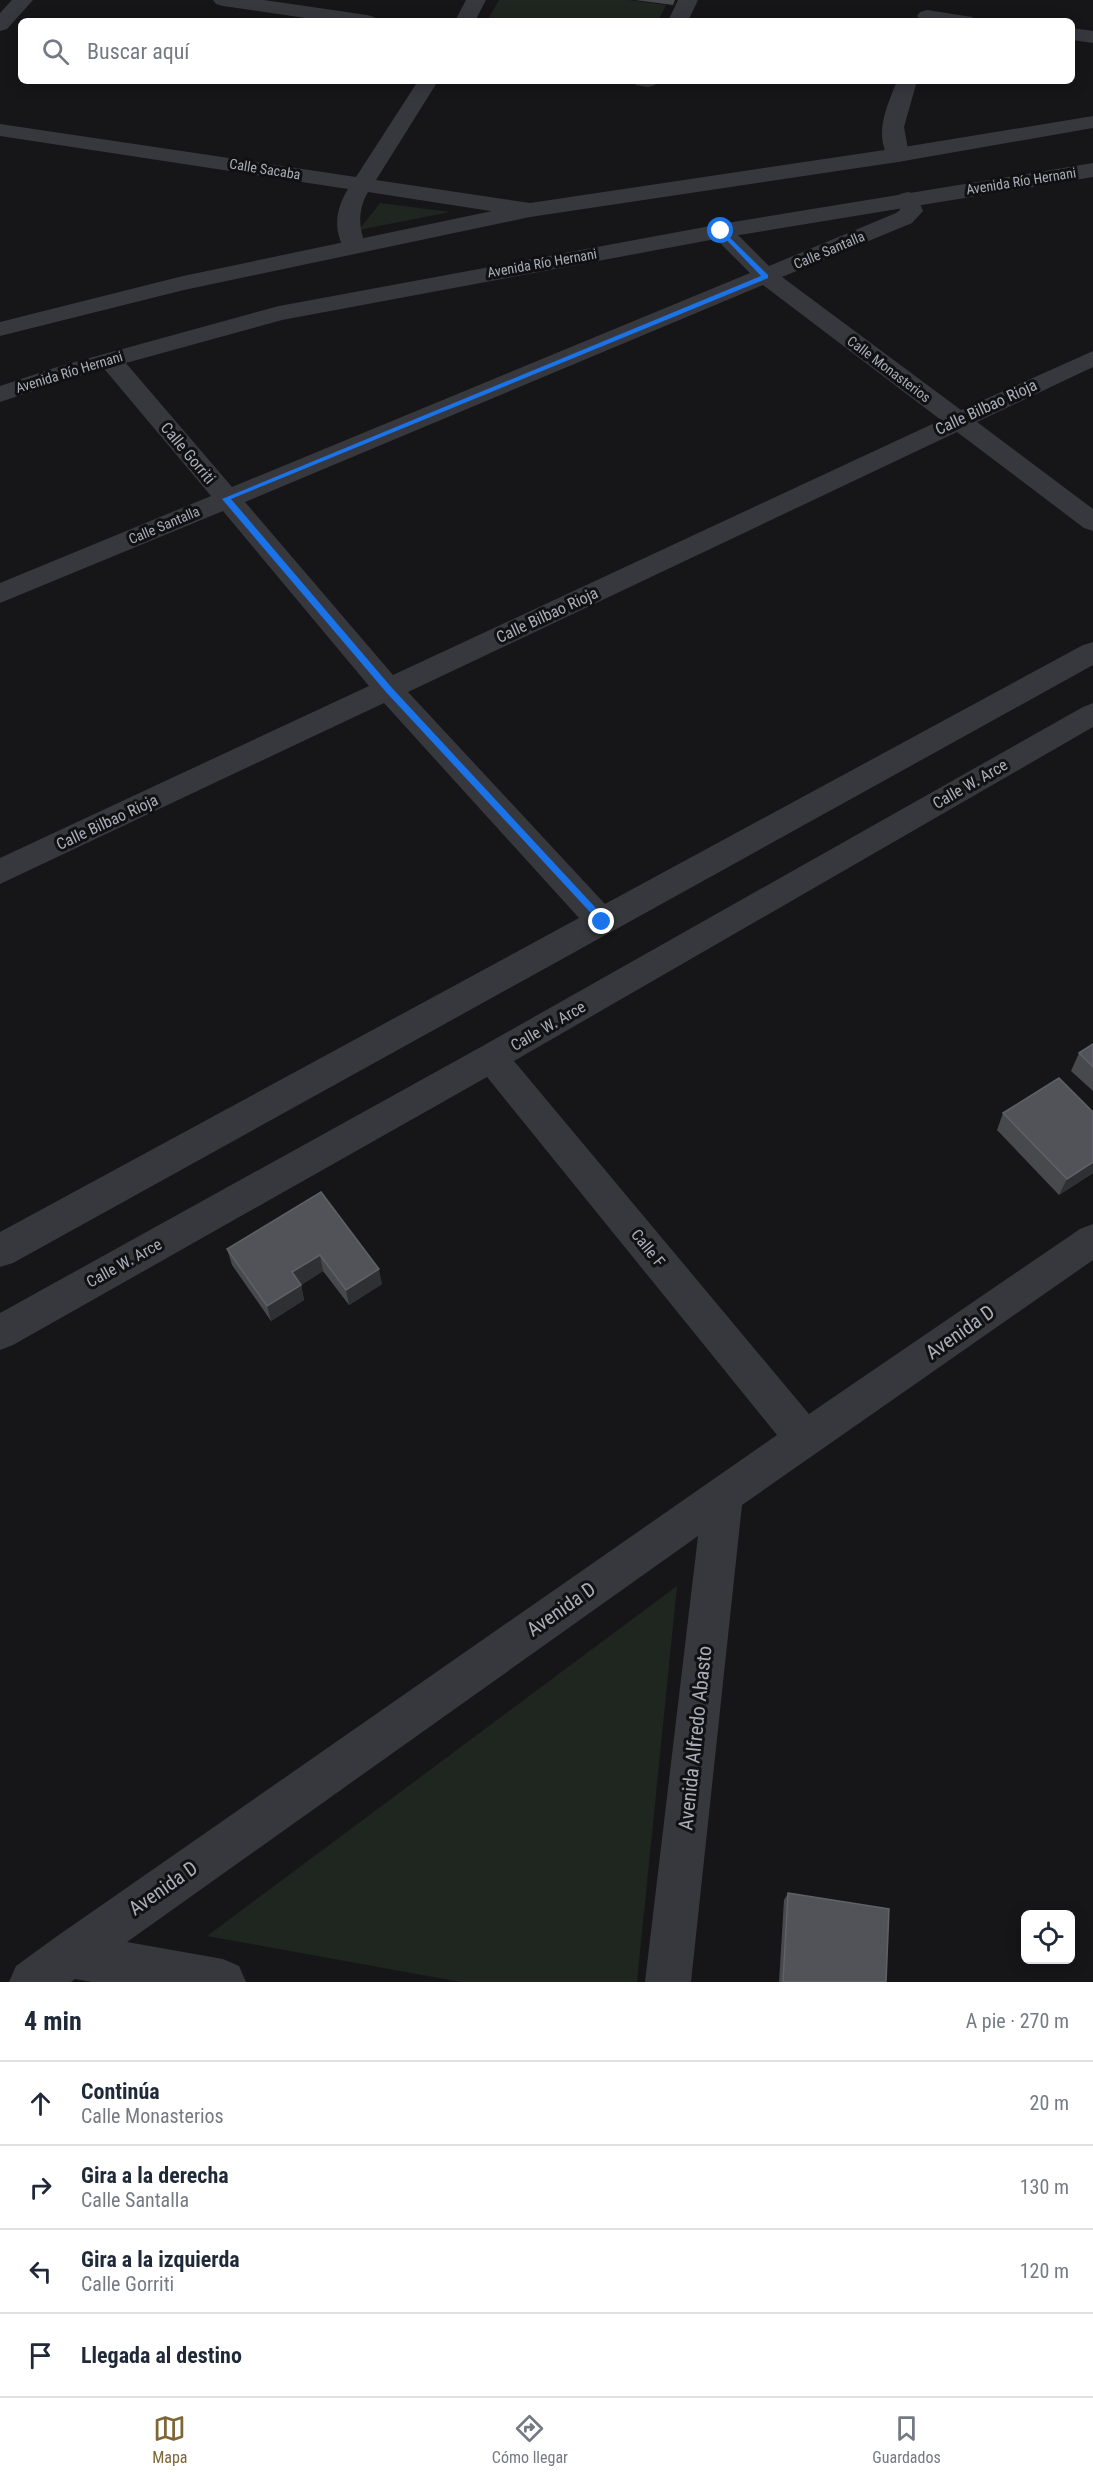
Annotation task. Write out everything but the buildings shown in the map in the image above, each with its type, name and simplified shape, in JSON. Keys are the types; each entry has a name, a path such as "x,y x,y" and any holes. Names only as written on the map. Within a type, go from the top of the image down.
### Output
{"street":[{"path":"0,25 23,0"},
{"path":"223,0 346,18"},
{"path":"467,18 476,0"},
{"path":"679,18 688,0"},
{"path":"928,12 953,18"},
{"path":"1075,34 1093,37"},
{"path":"354,246 348,233 346,220 351,202 426,84"},
{"path":"898,154 893,142 892,129 905,84"},
{"path":"0,329 183,283 530,210 1093,122"},
{"name":"Calle Sacaba","path":"0,130 530,210"},
{"name":"Avenida Río Hernani","path":"0,394 185,337 279,313 721,231 1093,170"},
{"name":"Calle Santalla","path":"0,594 904,219 912,211 908,199"},
{"name":"Calle Monasterios","path":"721,231 766,276 1093,522"},
{"name":"Calle Bilbao Rioja","path":"0,872 1093,358"},
{"name":"Calle Gorriti","path":"110,360 389,690 602,922"},
{"path":"0,1251 1093,652"},
{"name":"Calle W. Arce","path":"0,1332 491,1058 1093,714"},
{"name":"Calle F","path":"491,1058 805,1439"},
{"name":"Avenida D","path":"32,1982 723,1495 1093,1240"},
{"name":"Avenida Alfredo Abasto","path":"668,1982 723,1495"},
{"path":"69,1955 223,1982"}],"shaded area":[{"path":"499,0 629,0 666,5 660,18 489,18"},
{"path":"380,203 450,212 359,230"},
{"path":"677,1586 637,1982 461,1982 207,1936"}],"route":[{"path":"602,922 389,690 226,499 766,276 721,231"}]}
